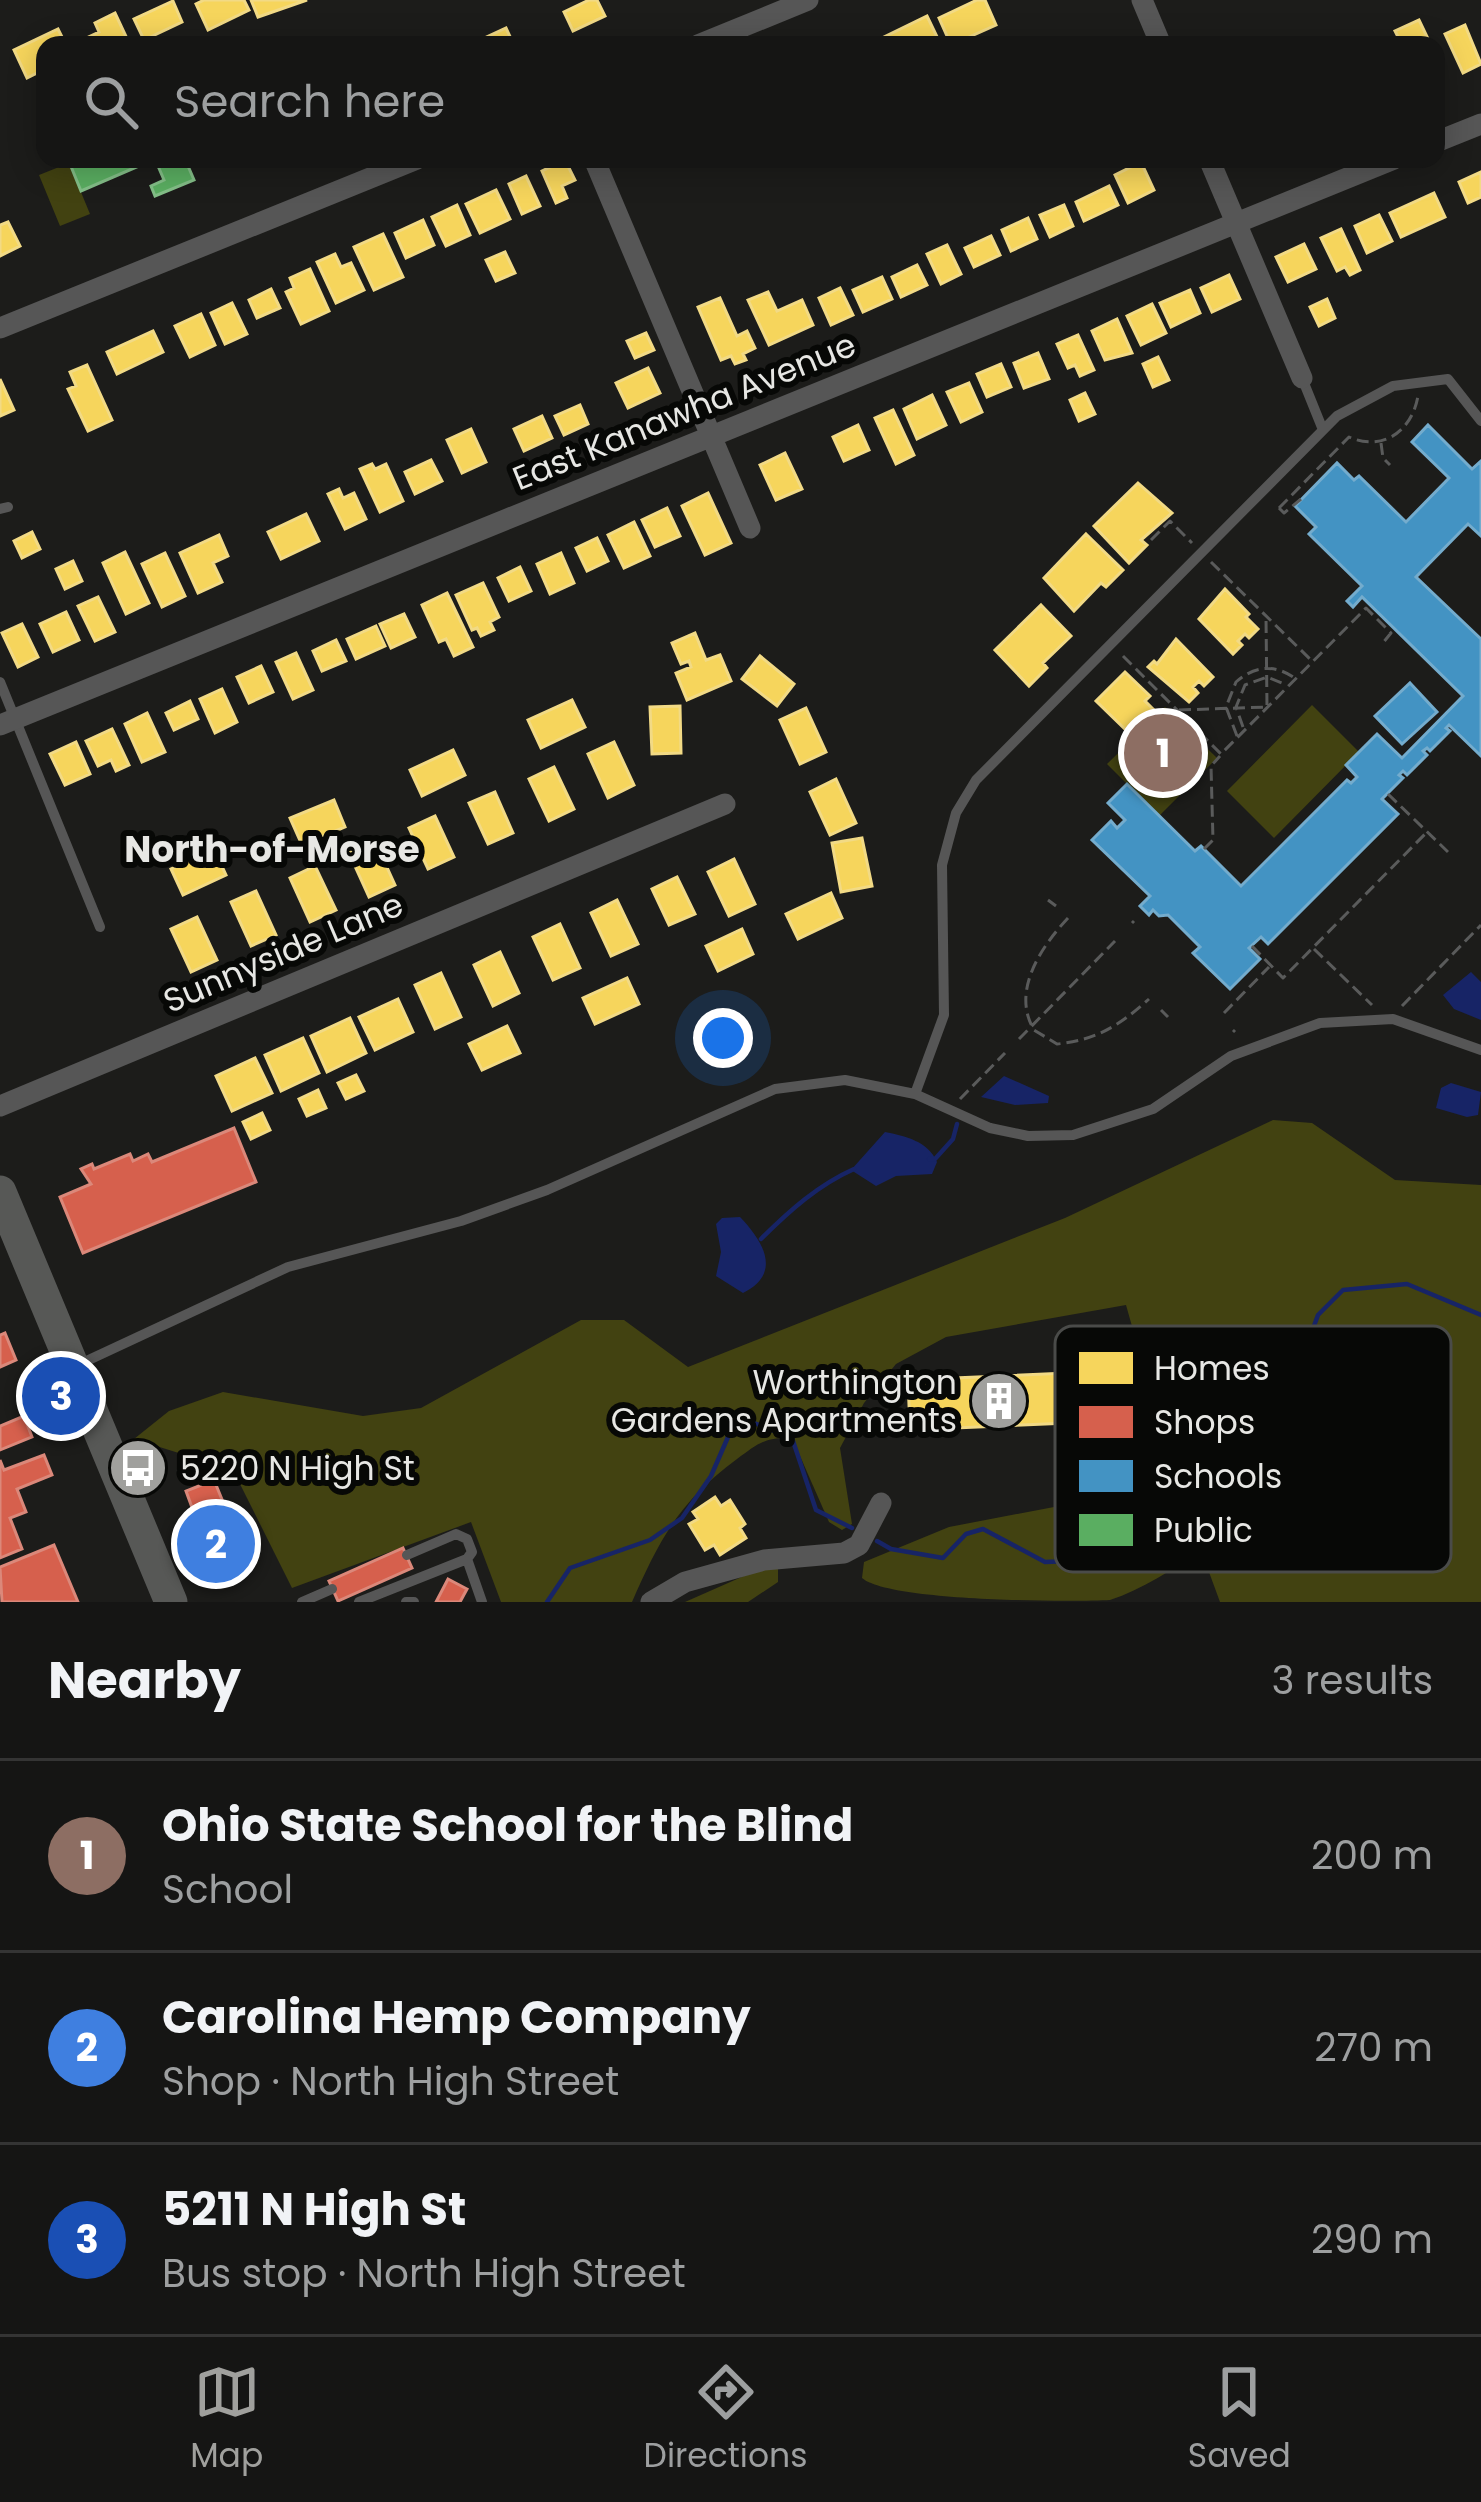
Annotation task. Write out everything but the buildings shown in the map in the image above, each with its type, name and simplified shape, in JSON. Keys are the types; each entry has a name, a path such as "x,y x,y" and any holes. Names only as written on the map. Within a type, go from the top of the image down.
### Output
{"main road":[{"path":"4,1211 171,1602"}],"street":[{"path":"720,36 808,0"},
{"path":"1142,0 1157,36"},
{"path":"1445,138 1481,124"},
{"path":"0,328 395,168"},
{"path":"598,168 750,528"},
{"path":"1213,168 1302,378"},
{"name":"East Kanawha Avenue","path":"8,722 1372,168"},
{"name":"Sunnyside Lane","path":"0,1106 724,804"},
{"path":"651,1602 685,1582 764,1560 844,1553 859,1544 880,1503"}],"lane":[{"path":"1302,378 1323,430"},
{"path":"915,1094 944,1015 942,865 961,801 976,780 1323,430 1356,403 1380,390 1448,379 1481,421"},
{"path":"0,682 8,722 100,927"},
{"path":"73,1367 289,1267 460,1221 547,1190 775,1089 845,1080 915,1094 989,1128 1028,1136 1073,1135 1153,1109 1231,1057 1319,1023 1393,1019 1481,1050"},
{"path":"430,1575 413,1553 463,1535 471,1546 467,1559 482,1602"},
{"path":"359,1602 467,1559"},
{"path":"302,1602 326,1595"}],"path":[{"path":"1279,508 1349,436 1361,442 1381,442 1405,427 1417,403"},
{"path":"1381,442 1383,458 1390,465"},
{"path":"1274,502 1284,513 1301,499"},
{"path":"1151,540 1170,521 1193,544"},
{"path":"1208,559 1312,662"},
{"path":"1204,849 1213,840 1211,766 1221,754 1366,608 1391,633 1382,644"},
{"path":"1266,617 1268,707"},
{"path":"1117,651 1221,754"},
{"path":"1238,737 1226,707 1236,682 1267,668 1295,679"},
{"path":"1245,730 1236,707 1245,686 1267,677 1288,686"},
{"path":"1177,710 1268,707"},
{"path":"1203,758 1211,766"},
{"path":"1388,794 1448,853"},
{"path":"1252,946 1283,978 1427,832"},
{"path":"1048,900 1055,906"},
{"path":"1068,918 1046,942 1033,968 1025,1005 1032,1026 1051,1043 1081,1041 1114,1028 1149,999"},
{"path":"1396,1011 1481,925"},
{"path":"1019,1039 1115,941"},
{"path":"1313,947 1376,1010"},
{"path":"1223,1012 1270,966"},
{"path":"1161,1010 1168,1017"},
{"path":"959,1099 1005,1053"}],"shaded area":[{"path":"71,168 90,214 60,226 39,175"},
{"path":"1312,705 1359,752 1274,838 1227,791"},
{"path":"1165,707 1217,758 1159,816 1107,764"},
{"path":"1471,972 1481,982 1481,1020 1454,1009 1443,995"},
{"path":"1004,1076 1049,1096 1048,1103 1015,1105 981,1097"},
{"path":"1451,1083 1481,1092 1478,1115 1467,1117 1436,1108 1441,1088"},
{"path":"1273,1120 1312,1123 1395,1180 1481,1185 1481,1602 1220,1602 1209,1572 1451,1572 1451,1326 1132,1326 1126,1305 946,1337 896,1364 864,1403 840,1448 852,1524 842,1530 829,1522 796,1447 788,1438 773,1439 755,1446 717,1475 686,1506 662,1540 632,1602 501,1602 471,1522 292,1588 233,1470 134,1439 169,1411 223,1392 363,1416 421,1408 581,1320 624,1320 688,1367 1065,1218"},
{"path":"885,1132 928,1149 937,1162 932,1174 896,1176 876,1186 851,1170"},
{"path":"740,1217 762,1246 766,1266 763,1276 743,1293 716,1276 721,1252 716,1224 722,1218"},
{"path":"1055,1507 1055,1572 1168,1572 1110,1600 943,1596 879,1586 862,1578 864,1562 949,1527"},
{"path":"762,1568 778,1568 778,1582 748,1602 685,1602"}],"waterway":[{"path":"929,1159 935,1159 953,1139 957,1124"},
{"path":"761,1239 804,1200 854,1169"},
{"path":"1314,1326 1318,1315 1343,1290 1407,1284 1481,1315"},
{"path":"547,1602 570,1568 650,1540 682,1518 711,1476 728,1437 749,1421 792,1438 816,1510 852,1528"},
{"path":"877,1541 891,1549 943,1558 966,1534 983,1529 1045,1562 1055,1562"}],"place":[{"name":"Ohio State School for the Blind","path":"1163,753"},
{"name":"5211 N High St","path":"61,1396"},
{"name":"Worthington Gardens Apartments","path":"999,1401"},
{"name":"5220 N High St","path":"138,1468"},
{"name":"Carolina Hemp Company","path":"216,1544"}],"district":[{"name":"North-of-Morse","path":"272,849"}]}
